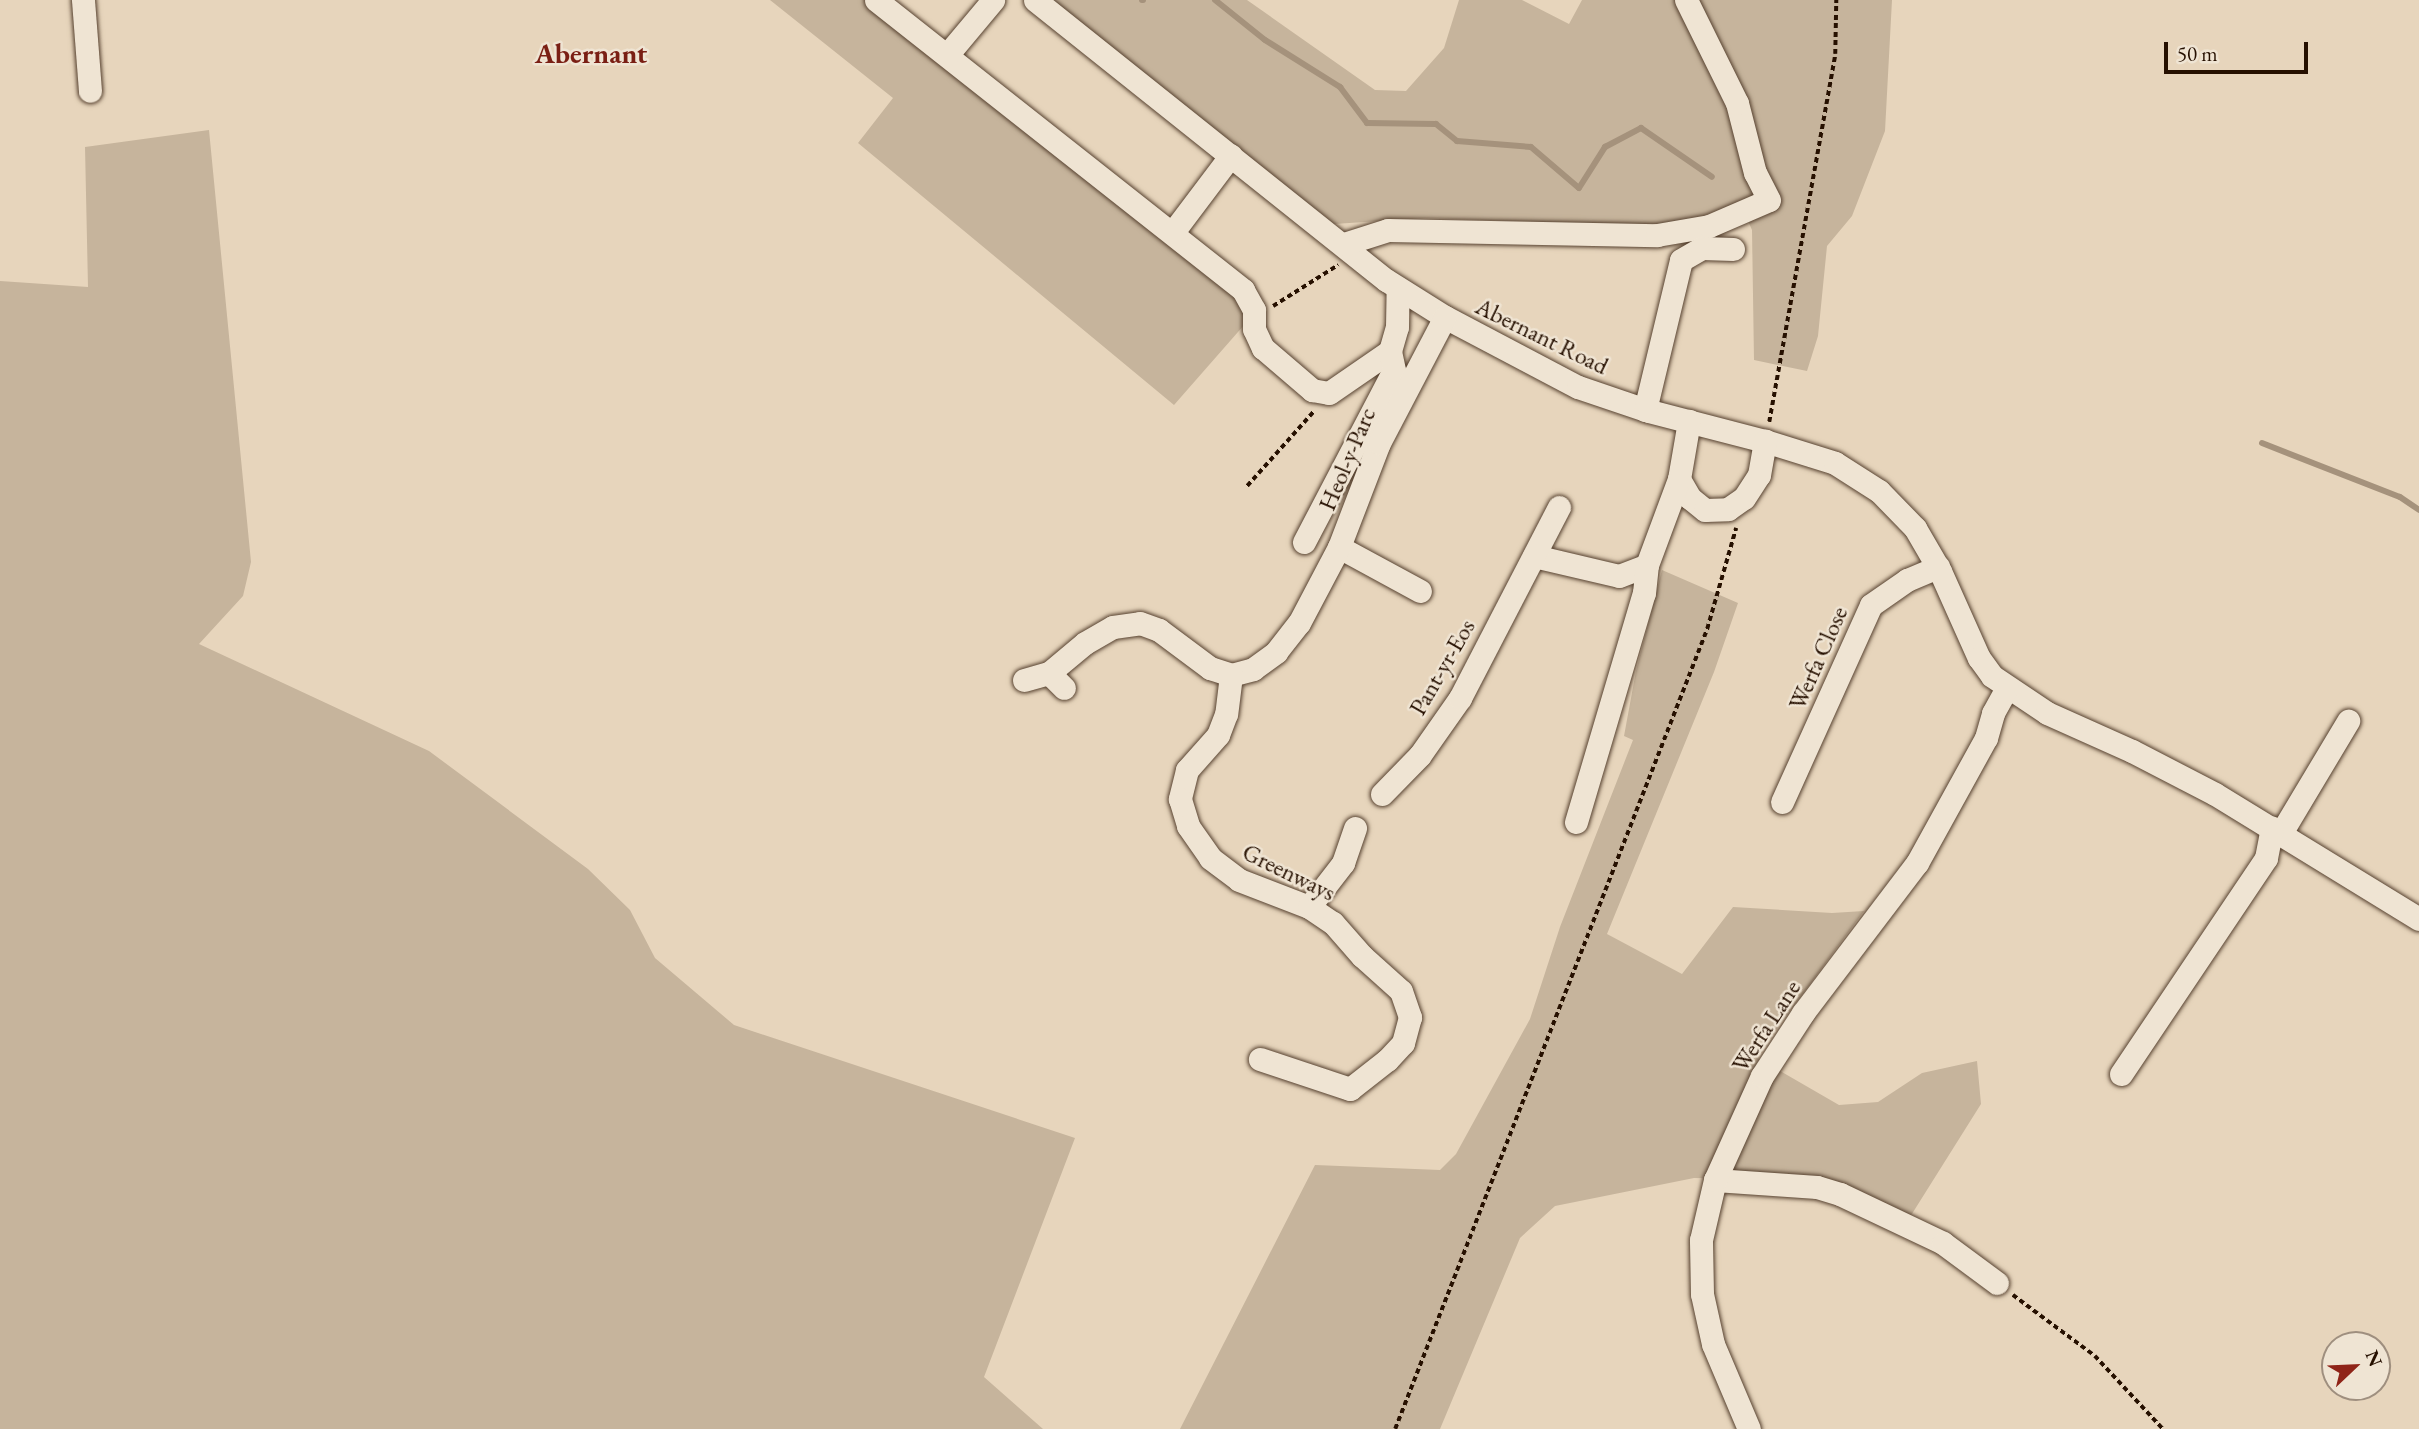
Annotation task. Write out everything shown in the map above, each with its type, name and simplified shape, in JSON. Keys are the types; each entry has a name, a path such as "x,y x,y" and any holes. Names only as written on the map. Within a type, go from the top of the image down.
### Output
{"street":[{"path":"83,0 90,91"},
{"path":"876,0 1173,232 1243,290 1254,310 1254,329 1263,348 1312,390 1329,393 1391,351"},
{"path":"947,55 993,0"},
{"name":"Abernant Road","path":"1035,0 1398,288 1445,317 1578,387 1645,410 1765,441 1835,463 1879,491 1916,528 1938,567 1979,658 1992,676 2007,688 2047,713 2132,751 2276,830 2419,919"},
{"path":"1343,244 1388,230 1657,235 1709,226 1769,200 1755,173 1737,103 1686,0"},
{"path":"1173,232 1231,155"},
{"path":"1645,410 1681,260 1702,248 1733,250"},
{"path":"1304,542 1394,370 1391,351 1397,327 1398,288"},
{"name":"Heol-y-Parc","path":"1231,675 1253,669 1276,652 1299,623 1339,547 1379,443 1445,317"},
{"path":"1576,822 1644,593 1647,565 1679,479 1689,421"},
{"path":"1679,479 1690,498 1705,510 1728,509 1744,498 1759,475 1765,441"},
{"name":"Pant-yr-Eos","path":"1382,794 1420,755 1460,698 1559,508"},
{"path":"1339,547 1420,591"},
{"path":"1534,556 1619,576 1647,565"},
{"name":"Werfa Close","path":"1782,802 1871,605 1907,580 1938,567"},
{"path":"1024,680 1056,680 1085,643 1113,627 1140,623 1159,630 1210,668 1231,675"},
{"name":"Greenways","path":"1231,675 1226,715 1218,735 1187,770 1180,799 1188,826 1210,858 1239,880 1309,907 1333,923 1362,956 1388,976 1401,991 1410,1017 1403,1043 1387,1060 1350,1088 1260,1059"},
{"name":"Werfa Lane","path":"1749,1429 1713,1344 1702,1294 1701,1240 1715,1181 1762,1076 1803,1013 1917,863 1986,738 1993,713 2007,688"},
{"path":"2122,1074 2266,858 2276,830 2348,721"},
{"path":"1309,907 1343,863 1354,828"},
{"path":"1715,1181 1817,1187 1840,1194 1943,1244 1997,1283"}],"path":[{"path":"1765,441 1835,54 1836,0"},
{"path":"1254,310 1269,308 1339,264 1343,244"},
{"path":"1247,486 1329,393"},
{"path":"1395,1429 1707,629 1744,498"},
{"path":"1997,1283 2095,1356 2163,1429"}],"shaded area":[{"path":"770,0 866,0 1239,292 1247,308 1245,324 1174,405 858,143 893,98"},
{"path":"1053,0 1247,0 1375,90 1406,91 1444,48 1459,0 1522,0 1569,24 1582,0 1892,0 1885,131 1852,216 1827,246 1818,336 1807,371 1754,360 1752,230 1741,205 1707,219 1654,226 1425,218 1334,224"},
{"path":"209,130 251,562 243,596 199,644 429,751 588,869 630,910 655,958 734,1025 1075,1138 984,1377 1043,1429 0,1429 0,281 88,287 85,147"},
{"path":"1662,570 1738,603 1714,672 1607,934 1682,974 1733,907 1832,913 1864,911 1756,1057 1839,1105 1878,1102 1922,1073 1977,1061 1981,1104 1910,1217 1818,1181 1694,1178 1555,1206 1520,1238 1440,1429 1180,1429 1315,1165 1440,1170 1456,1154 1530,1019 1560,927 1633,740 1624,736 1636,671"}],"waterway":[{"path":"1215,0 1265,40 1340,87 1367,123 1436,124 1457,141 1531,147 1579,188 1605,147 1641,128 1712,177"},
{"path":"2262,443 2400,497 2419,510"}],"district":[{"name":"Abernant","path":"591,53"}]}
